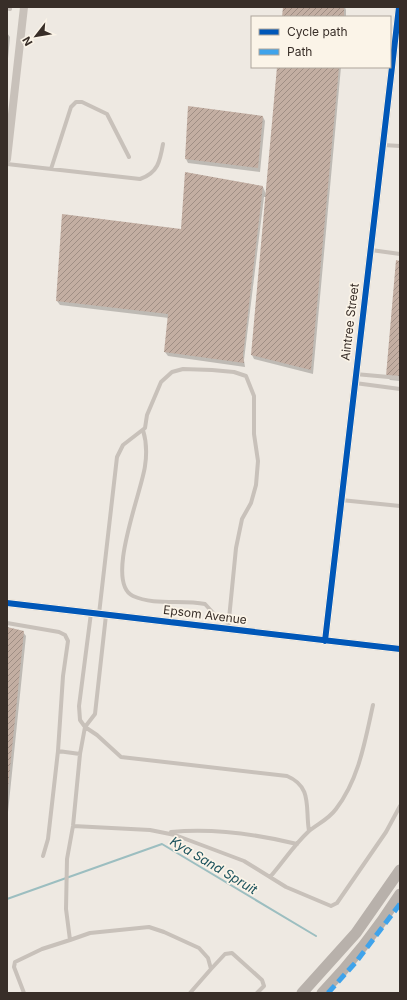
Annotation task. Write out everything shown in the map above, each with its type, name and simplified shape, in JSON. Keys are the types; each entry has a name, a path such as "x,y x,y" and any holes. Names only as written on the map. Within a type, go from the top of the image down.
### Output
{"main road":[{"path":"302,993 356,934 400,870"},
{"path":"322,993 352,961 379,928 400,894"}],"street":[{"path":"7,159 24,7"},
{"name":"Aintree Street","path":"325,641 382,145 396,56 399,7"},
{"name":"Epsom Avenue","path":"7,603 99,614 228,626 325,641 400,649"}],"lane":[{"path":"51,169 66,120 73,104 79,101 89,104 110,117 129,157"},
{"path":"7,164 140,179 154,172 159,165 163,144"},
{"path":"382,145 400,146"},
{"path":"370,250 400,254"},
{"path":"70,940 66,909 67,859 73,826 84,727 94,714 99,614 117,457 123,445 143,430 161,382 172,372 183,369 234,372 246,376 254,396 254,434 258,461 256,485 251,503 242,519 236,548 228,626"},
{"path":"355,374 400,378"},
{"path":"354,383 400,389"},
{"path":"143,430 147,446 145,468 127,533 123,586 128,594 143,599 205,604 228,626"},
{"path":"340,500 400,506"},
{"path":"99,614 79,706 80,720 84,727 97,735 121,757 287,776 294,779 299,783 306,795 306,816 309,831"},
{"path":"7,624 59,632 65,635 68,641 63,676 58,752 48,839 43,856"},
{"path":"270,877 309,831 318,826 336,809 352,781 361,759 372,705"},
{"path":"58,752 80,754"},
{"path":"73,826 150,830 199,842 244,860 286,887 331,906 337,903 386,832 400,806"},
{"path":"165,833 195,830 255,835 297,844"},
{"path":"24,993 14,967 15,962 42,949 90,933 149,927 199,948 208,958 211,970"},
{"path":"190,993 226,954 232,953 262,980 264,986 257,993"}],"building":[{"path":"283,7 344,7 344,16 282,16"},
{"path":"277,68 339,68 311,370 251,355"},
{"path":"188,106 263,116 258,168 185,159"},
{"path":"185,172 263,186 243,355 244,363 164,352 168,314 56,301 62,214 181,229"},
{"path":"396,260 400,261 400,377 386,376"},
{"path":"7,627 24,631 8,788 7,788"}],"waterway":[{"name":"Kya Sand Spruit","path":"7,899 162,844 316,936"}],"marked path":[{"path":"328,993 356,962 400,904"}],"cycle path":[{"path":"325,641 399,7"},
{"path":"7,603 400,649"}]}
